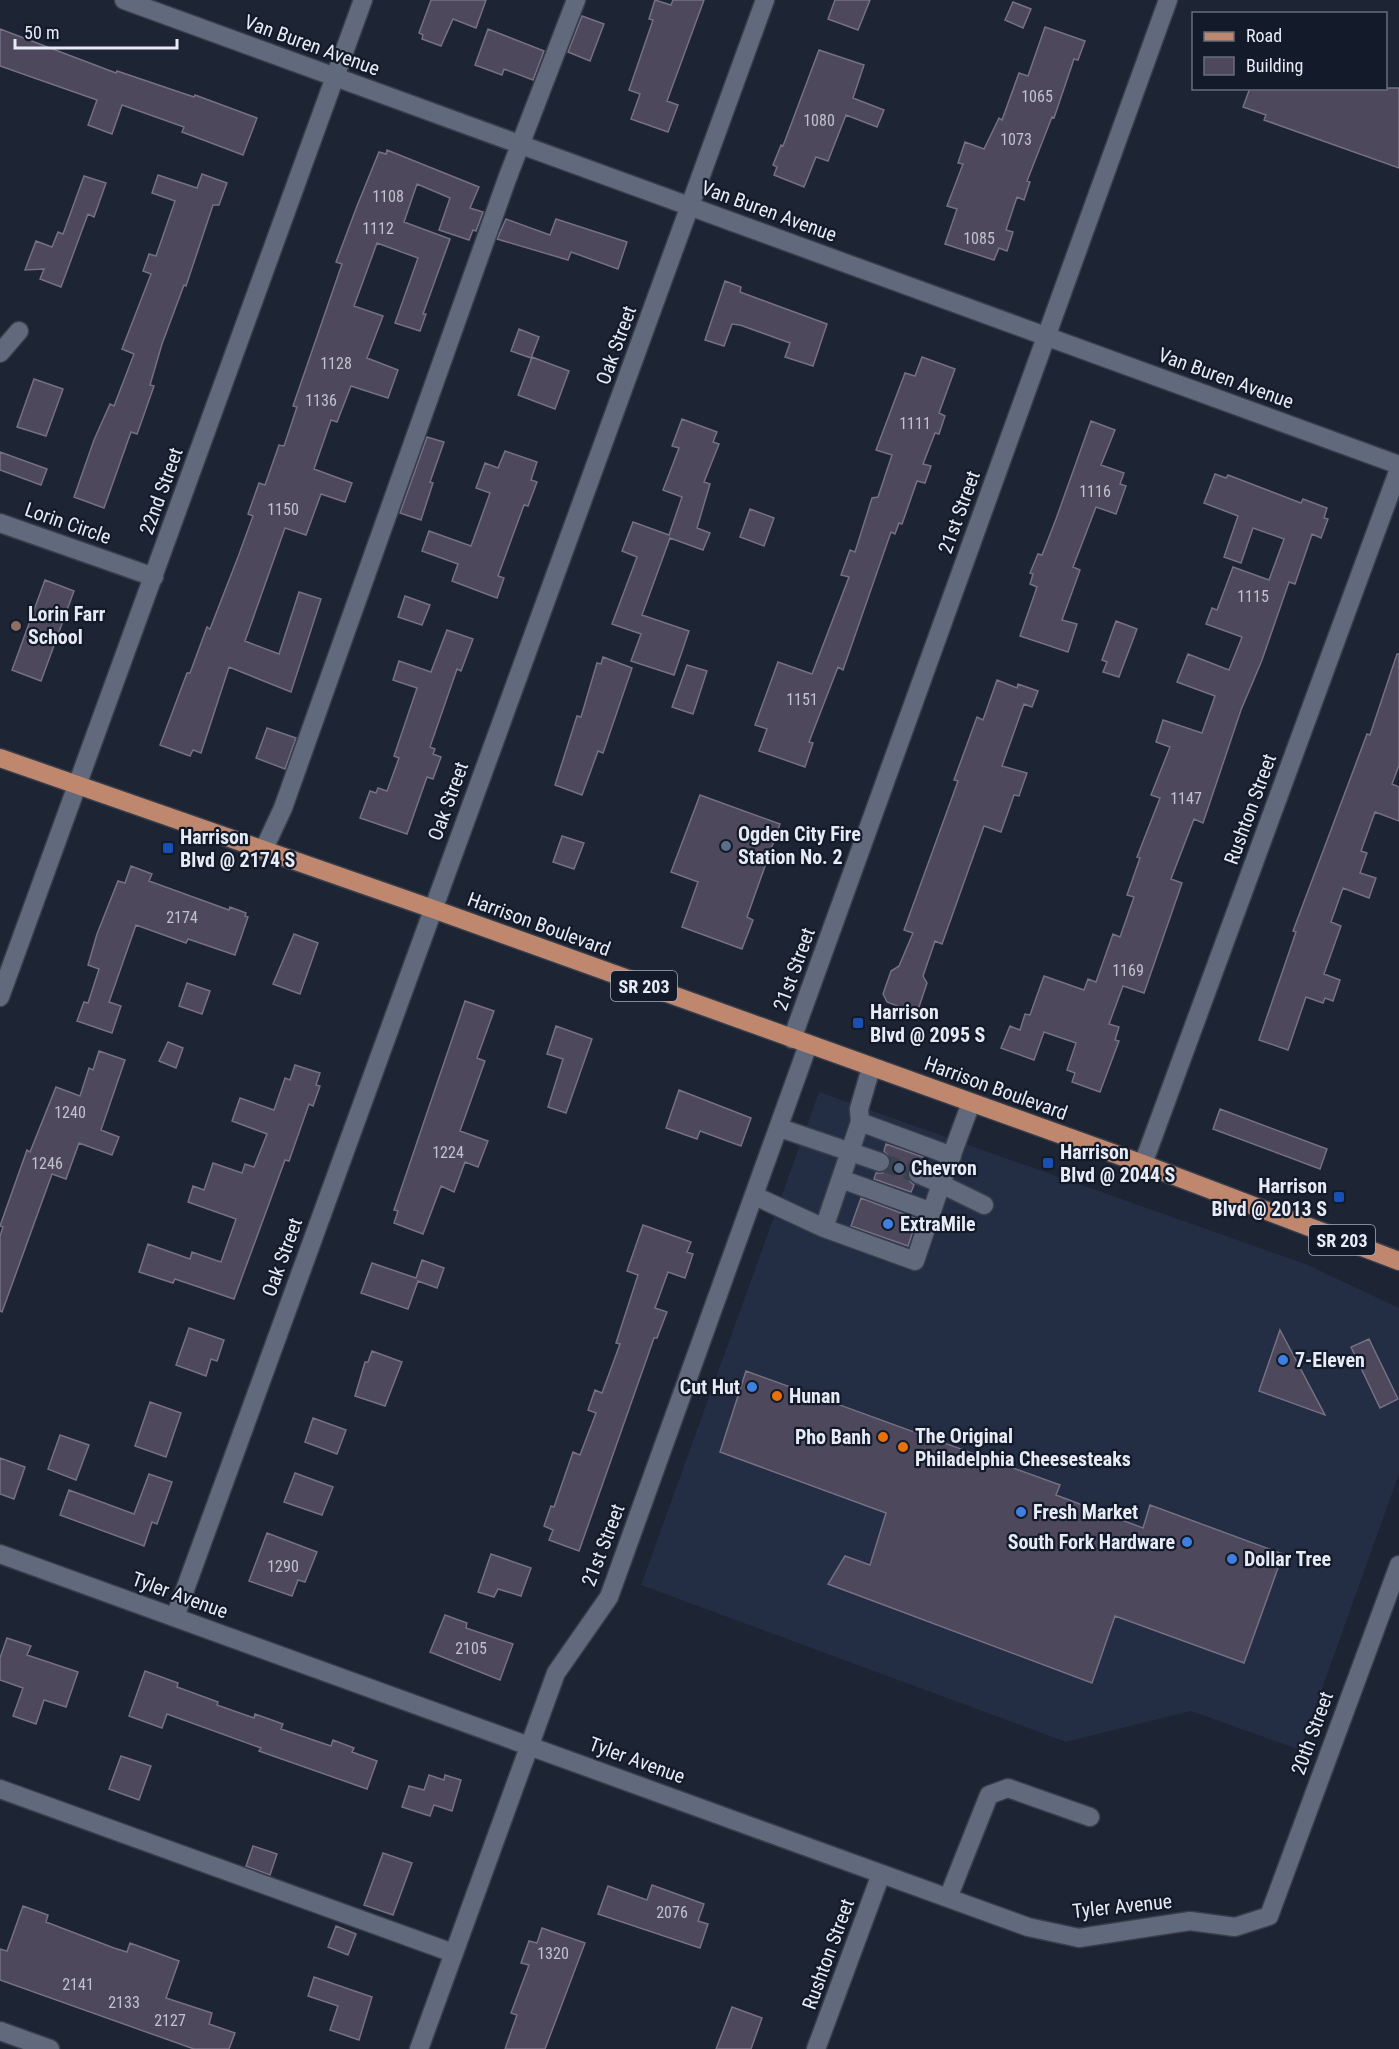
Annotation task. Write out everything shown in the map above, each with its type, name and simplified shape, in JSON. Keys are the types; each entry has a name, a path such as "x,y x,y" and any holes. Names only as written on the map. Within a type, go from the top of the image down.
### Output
{"main road":[{"name":"Harrison Boulevard","path":"0,758 433,909 1143,1164 1399,1261"}],"street":[{"name":"Van Buren Avenue","path":"124,0 1047,336 1399,467"},
{"name":"22nd Street","path":"0,997 363,0"},
{"path":"263,850 283,808 389,505 576,0"},
{"name":"Oak Street","path":"175,1617 765,0"},
{"name":"21st Street","path":"418,2049 556,1673 609,1597 780,1128 800,1042 1047,336 1168,0"},
{"path":"0,353 19,331"},
{"name":"Rushton Street","path":"1143,1164 1399,467"},
{"name":"Lorin Circle","path":"0,523 154,577"},
{"path":"825,1228 860,1122 859,1109 871,1068"},
{"path":"755,1196 825,1228 915,1262 971,1103"},
{"path":"860,1122 952,1156"},
{"path":"780,1128 880,1162"},
{"path":"918,1174 984,1205"},
{"path":"841,1179 932,1212"},
{"name":"Tyler Avenue","path":"0,1554 530,1744 1028,1927 1079,1938 1190,1921 1235,1927 1269,1916"},
{"name":"20th Street","path":"1269,1916 1399,1565"},
{"path":"0,1788 453,1953"},
{"path":"948,1898 989,1795 1008,1788 1090,1817"},
{"name":"Rushton Street","path":"816,2049 881,1874"},
{"path":"0,2031 50,2049"}],"shaded area":[{"path":"819,1092 1308,1265 1399,1308 1399,1474 1300,1750 1191,1711 1066,1742 641,1585"}],"building":[{"path":"431,0 486,0 476,28 453,19 441,46 422,39 423,35 419,33"},
{"path":"655,0 671,5 673,0 704,0 667,101 678,105 668,132 631,119 640,94 629,90 653,20 649,19"},
{"path":"835,0 870,0 858,30 828,19"},
{"path":"1013,2 1031,9 1023,28 1005,20"},
{"path":"582,16 604,24 590,61 568,52"},
{"path":"1045,27 1085,41 1078,60 1074,59 1054,118 1052,117 1027,181 1030,182 1024,200 1017,197 1006,230 1013,232 1007,251 999,248 994,260 945,244 957,209 947,206 963,164 958,163 965,142 984,149 999,118 1002,120 1019,73 1028,76"},
{"path":"0,29 116,73 117,71 194,97 195,95 257,118 243,155 182,132 184,127 122,105 112,134 88,125 97,100 0,66"},
{"path":"488,29 544,51 533,80 504,69 502,75 475,65"},
{"path":"819,50 864,65 853,98 884,110 877,127 846,115 828,161 816,157 804,187 774,175 777,167 773,165 781,145 783,146"},
{"path":"1387,88 1399,88 1399,168 1264,120 1266,115 1243,107 1249,90 1387,90"},
{"path":"387,150 479,187 470,208 483,212 476,231 473,230 469,240 439,230 450,198 417,184 404,222 450,239 423,314 426,314 420,331 395,323 418,258 377,243 354,306 383,316 367,358 398,370 388,398 351,386 337,422 331,420 314,469 352,483 345,502 321,494 306,535 285,528 245,641 279,654 299,592 321,599 291,692 229,667 201,753 193,750 190,756 160,745 187,673 190,673 207,627 210,629 238,557 253,516 248,514 259,483 265,485 279,445 284,446 297,407 293,406 342,264 336,262 379,152 386,154"},
{"path":"202,174 227,183 219,205 213,205 186,286 184,285 162,344 150,385 154,386 141,423 137,434 131,432 104,508 74,497 94,440 110,404 114,406 134,354 122,349 151,274 143,271 149,254 156,256 175,201 152,193 158,175 197,188"},
{"path":"84,176 106,183 94,217 88,214 61,287 40,279 44,269 25,270 36,241 52,247 58,232 63,234"},
{"path":"506,219 550,235 556,219 627,242 618,269 571,252 568,260 497,239"},
{"path":"725,281 741,287 740,292 827,324 813,366 785,357 790,343 740,325 732,324 724,346 705,340"},
{"path":"519,329 539,337 531,358 511,351"},
{"path":"532,357 569,371 555,409 518,395"},
{"path":"922,357 955,369 939,413 945,416 939,434 935,433 923,464 931,466 925,483 917,481 902,524 899,523 895,534 891,532 843,670 838,667 809,742 813,743 805,767 759,751 767,729 755,725 778,662 812,674 849,577 841,575 850,550 855,552 872,498 878,497 892,455 876,450 905,373 915,376"},
{"path":"34,379 63,389 46,436 17,427"},
{"path":"682,419 717,432 713,442 719,444 704,482 710,484 697,528 710,533 703,550 670,538 642,615 689,631 674,675 631,661 641,634 612,624 637,557 622,551 633,522 669,535 682,497 663,490 679,448 672,446"},
{"path":"1091,421 1115,430 1101,465 1124,473 1120,484 1126,486 1116,514 1096,507 1073,567 1080,570 1062,620 1077,624 1068,652 1020,636 1037,587 1030,584 1033,574 1030,573 1038,554 1042,555"},
{"path":"427,437 444,442 430,482 433,483 421,520 400,513"},
{"path":"505,451 537,462 531,480 537,482 528,506 524,505 498,576 504,578 497,598 452,581 458,564 422,551 429,531 471,546 490,493 476,488 485,463 498,468"},
{"path":"0,452 47,469 41,485 0,470"},
{"path":"1215,474 1226,478 1228,475 1301,503 1303,499 1327,508 1324,518 1328,519 1321,538 1312,534 1295,584 1289,582 1262,660 1241,710 1203,823 1194,819 1171,879 1182,883 1144,993 1123,986 1109,1024 1119,1027 1115,1040 1119,1041 1100,1092 1072,1082 1075,1073 1067,1070 1076,1043 1044,1032 1034,1060 1001,1048 1010,1026 1020,1030 1025,1014 1030,1015 1044,976 1084,990 1088,979 1096,982 1113,934 1120,937 1134,897 1127,895 1140,858 1137,857 1160,798 1151,795 1170,747 1156,742 1163,720 1202,733 1215,696 1177,682 1188,654 1229,670 1242,637 1206,624 1212,608 1217,610 1233,567 1269,580 1284,539 1253,528 1241,563 1224,557 1238,516 1204,503"},
{"path":"750,509 774,518 764,546 740,537"},
{"path":"45,580 74,591 41,681 12,670"},
{"path":"405,596 430,605 422,625 398,617"},
{"path":"1116,621 1137,629 1119,677 1103,672 1107,662 1102,660"},
{"path":"447,630 473,639 461,671 457,669 430,747 435,749 433,754 441,757 433,779 427,777 407,834 360,818 370,791 376,793 378,788 387,791 399,758 394,756 417,688 393,680 399,661 431,672"},
{"path":"1397,654 1399,654 1399,765 1392,784 1399,787 1399,821 1375,812 1361,851 1367,853 1360,873 1376,878 1369,898 1343,888 1331,922 1341,926 1324,974 1340,980 1333,1001 1325,998 1323,1003 1306,997 1288,1050 1259,1040 1296,932 1293,931 1367,734 1370,735"},
{"path":"603,657 632,668 603,753 598,751 582,795 555,785 577,716 581,717 597,663 601,664"},
{"path":"687,665 707,671 693,714 672,707"},
{"path":"997,680 1017,688 1018,684 1038,691 1032,707 1024,704 1002,766 1027,773 1019,796 1014,795 1001,832 984,826 942,944 935,941 923,976 927,983 919,1007 910,1011 887,1002 883,994 891,971 899,966 913,933 904,930 958,781 954,780 977,717 983,720"},
{"path":"267,728 296,738 285,769 256,758"},
{"path":"700,795 780,824 747,917 753,920 742,949 682,927 698,882 671,872"},
{"path":"562,836 584,843 574,869 553,862"},
{"path":"131,866 152,874 149,881 229,910 230,907 246,913 245,916 248,917 235,955 188,939 186,943 136,925 109,1002 121,1006 112,1033 77,1021 84,1002 88,1003 99,969 88,965 97,934 118,881 125,883"},
{"path":"294,934 318,943 300,994 273,984"},
{"path":"187,983 210,991 202,1014 179,1006"},
{"path":"465,1001 494,1011 477,1058 485,1061 460,1131 488,1141 478,1167 465,1162 454,1192 441,1186 423,1234 394,1223 398,1211 394,1210"},
{"path":"556,1026 592,1039 566,1113 548,1107 563,1059 547,1054"},
{"path":"168,1042 183,1048 176,1068 159,1061"},
{"path":"99,1051 125,1060 101,1130 119,1137 112,1155 79,1143 66,1179 52,1174 2,1312 0,1311 0,1236 3,1227 0,1226 27,1150 30,1152 56,1087 80,1096 89,1068 93,1070"},
{"path":"295,1065 320,1073 316,1085 320,1086 313,1106 309,1104 289,1161 285,1160 234,1299 175,1279 173,1283 139,1272 148,1244 190,1259 192,1252 221,1262 236,1219 188,1202 193,1186 204,1190 213,1163 242,1173 245,1164 254,1167 267,1134 232,1121 240,1098 274,1110 285,1078 290,1080"},
{"path":"679,1090 751,1118 741,1146 700,1131 697,1139 666,1128"},
{"path":"1220,1109 1327,1149 1320,1169 1213,1129"},
{"path":"886,1144 923,1157 921,1163 912,1165 908,1170 909,1180 914,1185 911,1192 874,1179 876,1173 883,1173 890,1166 891,1159 884,1151"},
{"name":"ExtraMile","path":"861,1198 917,1219 908,1246 851,1226"},
{"path":"643,1225 691,1242 687,1252 693,1254 685,1278 668,1272 655,1308 667,1312 657,1338 654,1338 579,1551 549,1540 553,1530 544,1526 551,1506 554,1507 573,1452 580,1455 596,1413 588,1410 595,1390 602,1393 620,1344 616,1343 638,1275 627,1271"},
{"path":"422,1260 444,1268 437,1288 418,1281 408,1309 361,1293 372,1263 416,1278"},
{"path":"189,1328 224,1340 217,1361 211,1359 206,1376 176,1365"},
{"name":"7-Eleven","path":"1280,1330 1325,1415 1259,1391"},
{"path":"1369,1339 1398,1399 1380,1408 1351,1347"},
{"path":"372,1351 402,1362 385,1406 355,1396 365,1362 368,1362"},
{"path":"746,1371 1060,1485 1056,1495 1143,1528 1150,1505 1283,1554 1244,1663 1115,1616 1092,1683 828,1584 845,1556 870,1565 886,1513 720,1452"},
{"path":"150,1402 181,1413 166,1457 135,1446"},
{"path":"313,1418 346,1430 337,1454 305,1442"},
{"path":"60,1435 89,1445 76,1480 48,1469"},
{"path":"0,1458 25,1467 14,1499 0,1494"},
{"path":"295,1473 333,1487 322,1515 284,1502"},
{"path":"149,1474 172,1482 157,1524 152,1522 144,1546 60,1515 69,1490 134,1514"},
{"path":"267,1533 317,1552 305,1582 298,1580 292,1596 249,1581"},
{"path":"491,1554 531,1568 521,1596 498,1589 494,1597 478,1592"},
{"path":"445,1615 467,1623 466,1628 513,1644 500,1680 430,1652"},
{"path":"7,1638 31,1646 27,1655 78,1672 66,1707 44,1700 36,1724 13,1716 23,1688 0,1680 0,1658"},
{"path":"145,1671 178,1683 177,1687 218,1702 217,1705 254,1718 255,1714 283,1724 281,1729 331,1746 333,1740 354,1748 352,1752 377,1761 367,1789 259,1751 261,1748 167,1714 162,1728 129,1716"},
{"path":"121,1756 151,1766 139,1800 109,1789"},
{"path":"429,1775 444,1780 445,1775 461,1780 452,1811 434,1805 430,1816 402,1807 409,1786 424,1790"},
{"path":"253,1846 277,1854 270,1875 246,1866"},
{"path":"383,1853 412,1863 393,1915 364,1905"},
{"path":"652,1885 704,1904 698,1921 708,1924 700,1948 598,1914 608,1886 647,1900"},
{"path":"23,1906 48,1915 46,1922 114,1948 127,1952 130,1943 179,1961 166,1998 212,2013 209,2024 235,2033 229,2049 194,2049 0,1980 0,1949 7,1951"},
{"path":"336,1926 356,1934 348,1955 328,1947"},
{"path":"542,1928 585,1943 545,2049 505,2049 517,2015 511,2013 529,1965 521,1963 529,1941 537,1943"},
{"path":"314,1977 372,1997 359,2040 330,2030 338,2006 308,1996"},
{"path":"732,2007 762,2018 751,2049 716,2049"}],"tunnel":[{"path":"880,1162 918,1174"}],"place":[{"name":"Lorin Farr School","path":"16,626"},
{"name":"Ogden City Fire Station No. 2","path":"726,846"},
{"name":"Harrison Blvd @ 2174 S","path":"168,848"},
{"name":"Harrison Blvd @ 2095 S","path":"858,1023"},
{"name":"Harrison Blvd @ 2044 S","path":"1048,1163"},
{"name":"Chevron","path":"899,1168"},
{"name":"Harrison Blvd @ 2013 S","path":"1339,1197"},
{"name":"ExtraMile","path":"888,1224"},
{"name":"7-Eleven","path":"1283,1360"},
{"name":"Cut Hut","path":"752,1387"},
{"name":"Hunan","path":"777,1396"},
{"name":"Pho Banh","path":"883,1437"},
{"name":"The Original Philadelphia Cheesesteaks","path":"903,1447"},
{"name":"Fresh Market","path":"1021,1512"},
{"name":"South Fork Hardware","path":"1187,1542"},
{"name":"Dollar Tree","path":"1232,1559"}]}
